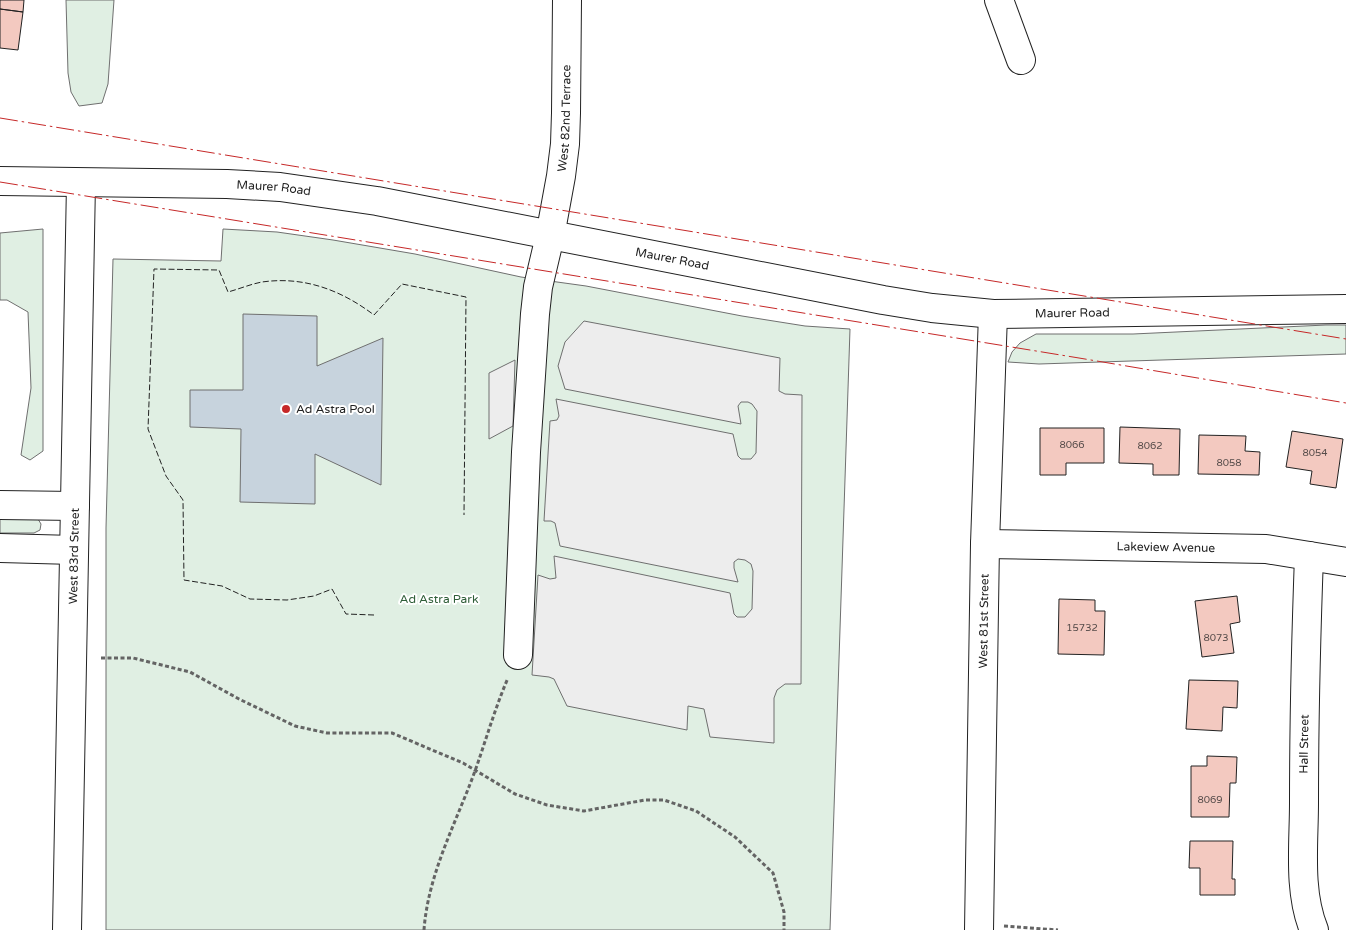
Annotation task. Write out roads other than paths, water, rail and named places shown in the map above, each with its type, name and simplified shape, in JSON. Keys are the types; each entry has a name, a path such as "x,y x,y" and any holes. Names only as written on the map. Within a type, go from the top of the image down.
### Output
{"street":[{"name":"West 82nd Terrace","path":"518,655 526,452 535,314 538,288 561,176 566,113 567,0"},
{"path":"999,0 1021,60"},
{"name":"Maurer Road","path":"0,181 227,184 280,187 377,201 883,300 932,308 993,314 1346,309"},
{"name":"West 83rd Street","path":"67,930 82,183"},
{"name":"West 81st Street","path":"979,930 985,544 993,314"},
{"path":"0,505 75,506"},
{"name":"Lakeview Avenue","path":"985,544 1266,548 1346,562"},
{"path":"0,548 74,550"},
{"name":"Hall Street","path":"1308,556 1304,879 1308,914 1314,930"}],"place":[{"name":"Ad Astra Pool","path":"286,409"}],"park label":[{"name":"Ad Astra Park","path":"439,599"}]}
